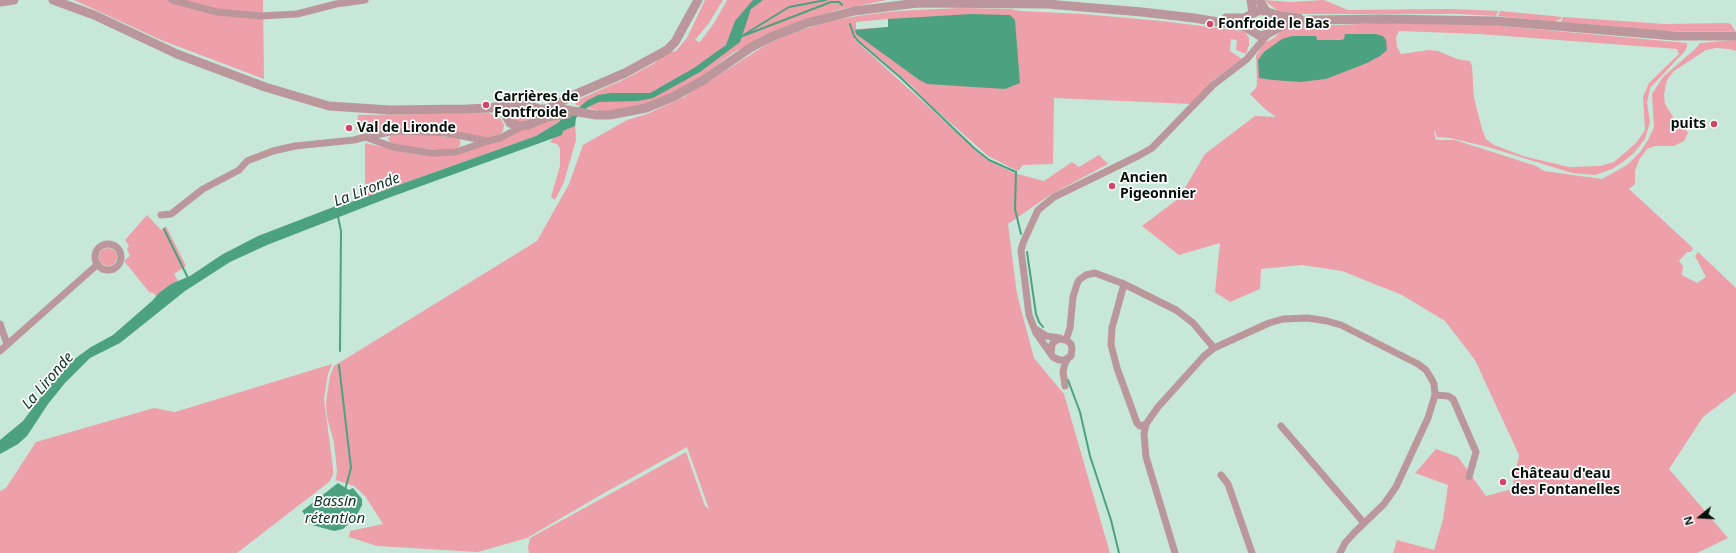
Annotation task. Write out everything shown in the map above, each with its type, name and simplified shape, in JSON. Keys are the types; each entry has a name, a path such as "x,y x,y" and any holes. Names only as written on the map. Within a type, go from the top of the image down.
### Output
{"street":[{"path":"0,2 14,0"},
{"path":"172,0 217,12 261,16 296,14 336,4 365,0"},
{"path":"364,137 393,147 431,153 456,152 488,141 496,140 523,126 535,122 574,95 625,74 667,50 675,42 698,0"},
{"path":"1251,0 1252,14 1248,22 1252,31 1253,51"},
{"path":"1034,327 1046,336 1063,339 1072,346 1071,356 1064,369 1065,386 1052,356 1034,327 1028,308 1021,250 1038,210 1054,197 1152,148 1213,85 1247,58 1273,29 1274,22 1259,0"},
{"path":"58,1 94,15 184,57 265,87 323,105 362,109 482,109 510,104 525,104 547,113 567,111 585,114 610,115 659,104 689,89 739,54 772,37 808,23 854,10 917,3 984,2 1047,4 1194,18 1237,25 1260,36 1268,34 1286,24 1310,20"},
{"path":"1194,18 1237,19 1244,18 1258,10 1281,16 1310,20 1453,19 1496,21 1675,36 1736,36"},
{"path":"567,111 574,95"},
{"path":"507,134 509,122 506,111 510,104"},
{"path":"531,106 537,113 535,122"},
{"path":"482,109 497,114 509,122 523,126"},
{"path":"161,215 171,214 203,189 239,170 247,161 262,154 295,146 354,140 404,131 446,133 488,141"},
{"path":"0,350 98,264"},
{"path":"1052,356 1052,344 1063,339 1071,321 1073,297 1079,280 1086,274 1095,273 1124,284 1176,310 1193,323 1214,348"},
{"path":"1124,284 1112,328 1111,345 1117,368 1137,423 1140,426 1146,424"},
{"path":"1176,553 1146,457 1144,434 1146,424 1158,407 1204,356 1214,348 1274,321 1308,318 1341,325 1418,364 1426,370 1431,378 1436,395 1428,418 1396,487 1384,504 1346,543 1340,553"},
{"path":"0,324 7,344"},
{"path":"1052,356 1063,360 1071,356"},
{"path":"1436,395 1448,396 1453,399 1476,452 1469,477"},
{"path":"1281,426 1364,523"},
{"path":"1221,475 1228,484 1252,553"}],"shaded area":[{"path":"74,0 263,0 264,79 161,40"},
{"path":"705,0 723,0 709,23 695,40 700,42 714,23 727,0 887,0 837,10 786,27 734,52 694,82 672,94 642,105 604,112 576,105 575,102 580,99 625,79 653,64 667,53 676,51 687,38"},
{"path":"1264,0 1291,2 1324,0 1348,10 1452,9 1498,11 1496,16 1458,14 1304,14 1278,11"},
{"path":"960,8 1010,9 1021,11 1083,14 1161,21 1242,31 1245,32 1249,38 1249,45 1246,54 1236,50 1237,40 1231,39 1230,51 1242,59 1213,80 1191,104 1054,98 1053,164 1023,165 1018,171 988,156 928,103 913,87 855,37 855,40 987,160 1014,173 1044,181 1072,162 1079,167 1099,155 1108,164 1050,195 1008,224 1017,294 1034,358 1064,394 1110,553 529,553 528,547 530,538 686,452 705,506 709,509 687,447 527,538 478,552 377,546 349,537 350,531 383,524 365,496 354,486 336,480 337,470 334,443 327,417 326,402 330,376 334,366 537,241 569,184 583,145 627,120 647,114 684,97 769,43 790,34 829,21 898,11","holes":["888,19 888,27 856,29 856,22"]},
{"path":"1500,11 1561,17 1561,19 1554,22 1498,16"},
{"path":"1563,17 1665,24 1728,23 1731,24 1735,31 1664,31 1561,22"},
{"path":"1383,23 1490,25 1687,43 1685,51 1650,88 1647,103 1650,122 1645,139 1634,153 1623,162 1612,169 1595,175 1572,173 1488,147 1450,138 1437,137 1434,131 1436,140 1455,140 1536,166 1544,171 1602,179 1627,165 1641,151 1648,140 1654,127 1652,94 1663,77 1700,43 1736,40 1736,51 1716,48 1706,50 1674,71 1667,80 1664,94 1665,104 1673,117 1685,127 1688,133 1684,141 1674,146 1655,146 1647,149 1639,160 1635,171 1635,184 1629,189 1693,248 1691,252 1687,252 1679,261 1683,266 1682,275 1697,283 1706,277 1695,256 1698,252 1736,288 1736,392 1703,417 1669,469 1728,538 1697,553 1393,553 1397,540 1434,550 1443,520 1448,485 1415,473 1436,449 1458,457 1486,496 1512,489 1519,455 1475,360 1445,321 1402,295 1342,271 1302,265 1261,269 1260,289 1230,302 1215,292 1220,243 1179,255 1142,226 1179,198 1205,154 1255,116 1276,117 1264,108 1250,94 1256,88 1257,84 1256,56 1264,43 1274,38 1283,29 1289,27","holes":["1399,31 1479,34 1677,49 1679,54 1649,83 1643,97 1645,130 1636,143 1614,162 1600,166 1569,167 1523,156 1494,145 1486,139 1474,98 1472,66 1470,61 1457,59 1438,51 1429,50 1401,54 1397,47 1396,37"]},
{"path":"519,106 533,111 535,116 533,120 517,122 512,119 510,108"},
{"path":"489,113 501,119 504,125 503,131 499,135 486,138 424,127 393,128 370,131 356,130 358,115"},
{"path":"561,115 559,122 536,136 365,197 365,143 413,154 431,156 514,132"},
{"path":"568,118 575,119 576,140 564,182 555,200 551,197 560,166 560,148 557,144 550,142"},
{"path":"394,134 420,134 459,138 461,144 456,149 450,150 414,148 390,143 388,138"},
{"path":"147,215 161,230 166,226 186,266 174,274 178,281 156,296 152,292 150,293 124,261 130,256 127,249 129,246 125,240"},
{"path":"104,248 112,248 117,253 115,264 112,266 104,266 99,261 99,253"},
{"path":"332,364 328,374 324,399 333,475 329,482 237,553 0,553 0,491 6,488 36,442 154,408 175,412"}],"water":[{"path":"753,0 763,0 751,9 740,42 700,72 653,98 638,101 599,102 588,107 576,118 575,126 563,131 562,135 388,198 267,245 230,262 185,291 120,343 90,358 65,383 48,404 27,436 18,444 0,454 0,440 23,421 59,373 69,363 91,347 113,335 171,284 190,276 223,254 258,236 336,206 354,201 536,136 559,122 561,118 567,117 588,100 598,95 611,93 650,93 694,68 726,45 735,21"},
{"path":"971,14 1010,15 1015,20 1020,83 1005,89 927,84 856,34 855,30 888,27 888,19"},
{"path":"1345,34 1376,34 1383,36 1386,40 1387,50 1380,56 1367,63 1326,79 1300,82 1259,78 1258,60 1264,52 1282,39 1292,36 1316,36 1317,40 1341,40 1344,39"},
{"name":"Bassin rétention","path":"338,483 349,490 353,488 362,499 362,505 356,517 343,529 334,531 312,525 302,511"}],"waterway":[{"path":"742,36 789,7 826,0"},
{"path":"740,37 831,2 839,2 842,5"},
{"path":"850,24 854,36 858,41 901,78 974,148 989,160 1016,172 1015,209 1021,234"},
{"name":"La Lironde","path":"338,217 341,231 340,351"},
{"path":"164,229 188,278"},
{"path":"1027,252 1036,314 1043,327"},
{"path":"339,365 351,468 345,490"},
{"path":"1068,380 1080,412 1090,456 1111,520 1119,553"}],"place":[{"name":"Fonfroide le Bas","path":"1210,24"},
{"name":"Carrières de Fontfroide","path":"486,105"},
{"name":"puits","path":"1714,124"},
{"name":"Val de Lironde","path":"349,128"},
{"name":"Ancien Pigeonnier","path":"1112,186"},
{"name":"Château d'eau des Fontanelles","path":"1503,482"}]}
